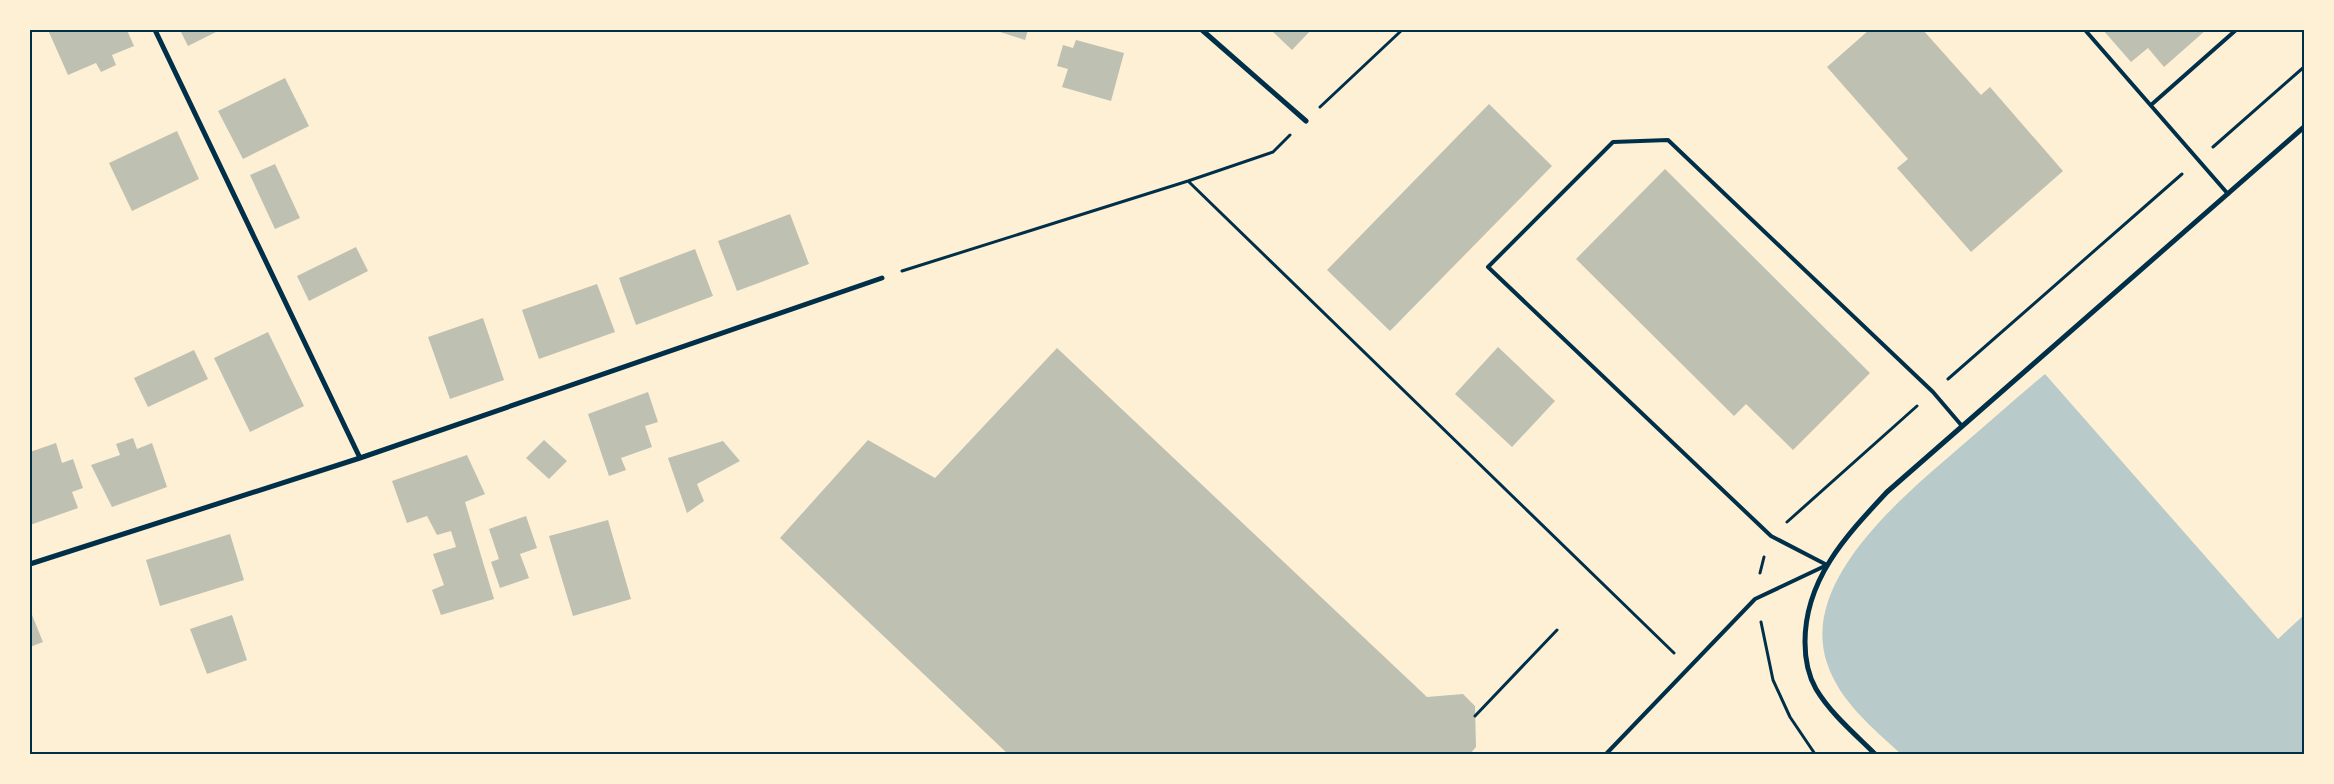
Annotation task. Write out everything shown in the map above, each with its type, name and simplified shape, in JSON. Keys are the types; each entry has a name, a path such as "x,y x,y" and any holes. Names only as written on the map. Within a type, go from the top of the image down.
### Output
{"street":[{"path":"155,30 360,458"},
{"path":"1202,30 1306,121"},
{"path":"1875,754 1838,718 1816,688 1805,658 1805,625 1812,595 1827,565 1855,526 1887,492 2304,127"},
{"path":"30,564 360,458 882,278"}],"lane":[{"path":"2085,30 2228,194"},
{"path":"2151,105 2236,30"},
{"path":"1827,565 1771,536 1488,267 1612,142 1668,140 1933,392 1962,426"},
{"path":"1606,754 1755,599 1827,565"}],"path":[{"path":"882,278 1188,182 1273,152 1402,30"},
{"path":"1815,754 1790,717 1773,680 1755,599 1764,556 1771,536 2304,67"},
{"path":"1188,182 1689,667"},
{"path":"1475,716 1557,630"}],"shaded area":[{"path":"2045,374 2278,639 2304,615 2304,754 1901,754 1868,724 1848,702 1827,663 1822,632 1828,601 1842,571 1862,542 1886,515 1937,467"}],"building":[{"path":"48,30 127,30 134,46 112,55 116,65 101,72 96,63 68,75"},
{"path":"180,30 220,30 188,46"},
{"path":"994,30 1028,30 1025,40"},
{"path":"1271,30 1311,30 1292,50"},
{"path":"1869,30 1923,30 1981,95 1990,87 2063,171 1971,252 1897,168 1908,159 1827,67"},
{"path":"2103,30 2206,30 2164,67 2148,48 2131,62"},
{"path":"1076,40 1124,53 1111,101 1062,87 1068,69 1057,66 1063,45 1073,48"},
{"path":"285,78 309,126 243,159 218,111"},
{"path":"1489,104 1552,166 1390,331 1327,270"},
{"path":"177,131 199,179 132,211 109,163"},
{"path":"275,164 300,218 275,229 250,175"},
{"path":"1665,169 1870,373 1793,450 1746,404 1734,416 1576,259"},
{"path":"790,214 809,264 737,291 718,241"},
{"path":"356,247 368,271 309,301 297,276"},
{"path":"695,249 713,296 636,325 619,278"},
{"path":"597,284 615,332 539,359 522,310"},
{"path":"483,318 504,380 450,399 428,337"},
{"path":"268,332 304,406 250,432 214,358"},
{"path":"1498,347 1555,401 1512,447 1455,394"},
{"path":"1057,348 1427,697 1463,694 1475,706 1476,747 1470,754 1008,754 780,538 868,440 935,478"},
{"path":"194,350 208,379 148,407 134,378"},
{"path":"648,392 658,422 645,426 652,447 621,458 626,470 609,476 588,414"},
{"path":"133,438 137,449 152,443 167,487 112,507 91,465 120,455 116,444"},
{"path":"544,440 567,461 549,479 526,458"},
{"path":"723,441 740,461 697,484 704,501 687,513 668,458"},
{"path":"56,443 62,463 73,459 83,488 72,492 78,508 30,525 30,452"},
{"path":"467,455 485,494 465,502 494,599 441,615 432,590 444,585 433,554 456,547 451,531 437,535 427,516 407,523 392,481"},
{"path":"526,516 537,548 520,554 529,578 500,588 491,562 499,559 489,529"},
{"path":"608,520 631,599 573,616 549,536"},
{"path":"230,534 244,580 160,606 146,560"},
{"path":"30,610 43,642 30,647"},
{"path":"232,615 247,660 207,674 190,629"}]}
